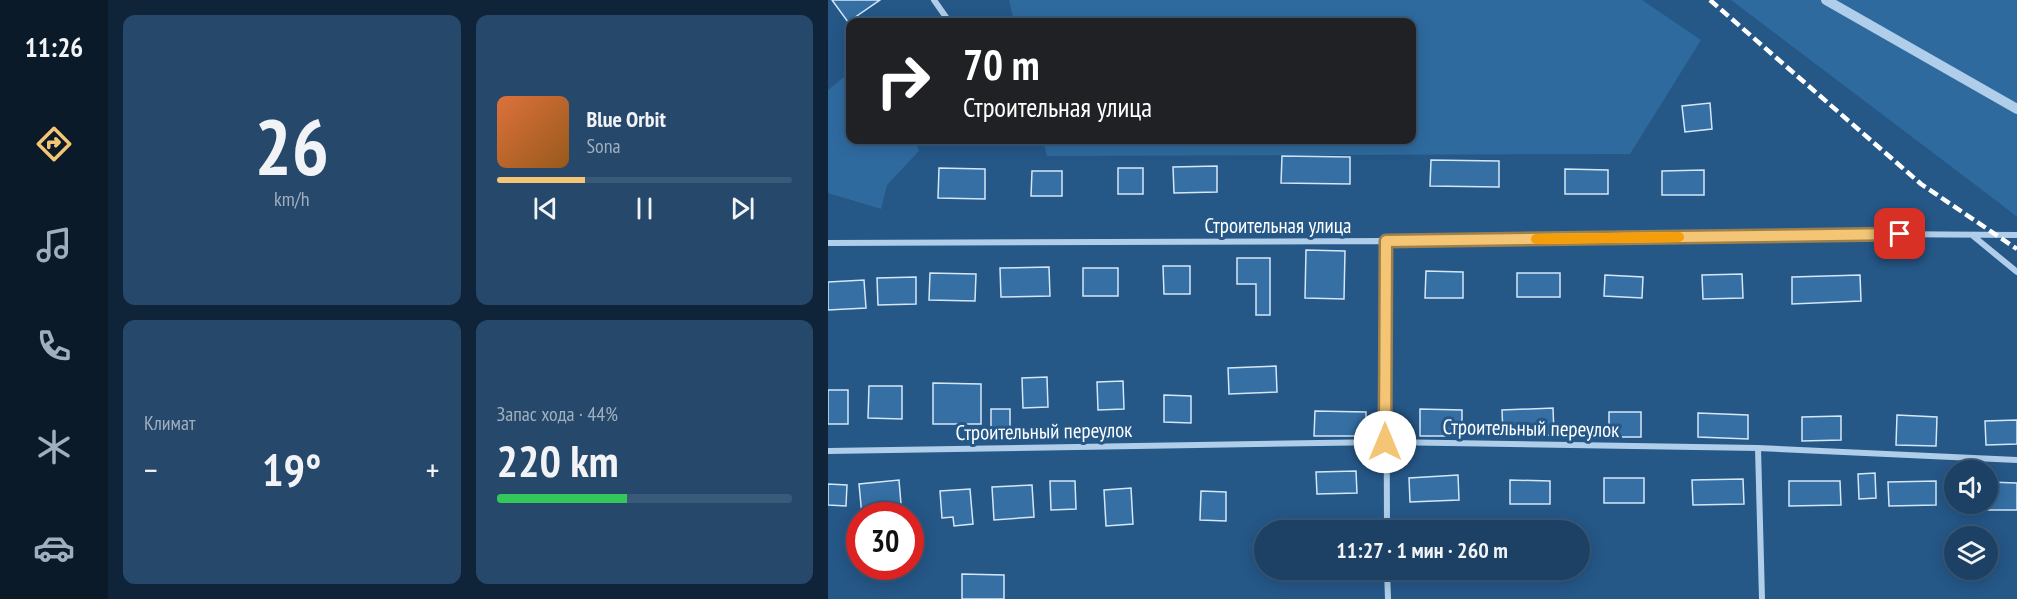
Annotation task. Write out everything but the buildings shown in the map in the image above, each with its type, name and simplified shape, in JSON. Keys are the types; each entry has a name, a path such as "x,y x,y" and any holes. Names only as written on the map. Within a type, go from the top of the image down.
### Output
{"street":[{"path":"934,0 947,18"},
{"path":"1827,0 2017,109"},
{"path":"1972,234 2017,272"},
{"name":"Строительная улица","path":"828,243 2017,235"},
{"path":"1386,241 1387,520"},
{"name":"Строительный переулок","path":"828,451 1385,442 1758,448 2017,460"},
{"path":"1758,448 1762,599"},
{"path":"1387,580 1388,599"}],"shaded area":[{"path":"1009,0 1642,0 1701,40 1630,154 1047,156 1044,144 1416,144 1416,18 1013,18"},
{"path":"1731,0 2017,0 2017,217 1998,202"},
{"path":"846,75 846,144 916,144 919,151 887,185 881,209 828,193 828,90"}],"railway":[{"path":"1710,0 1921,184 2017,249"}],"slow traffic":[{"path":"1536,239 1679,237"}],"route":[{"path":"1385,442 1386,241 1900,234"}]}
